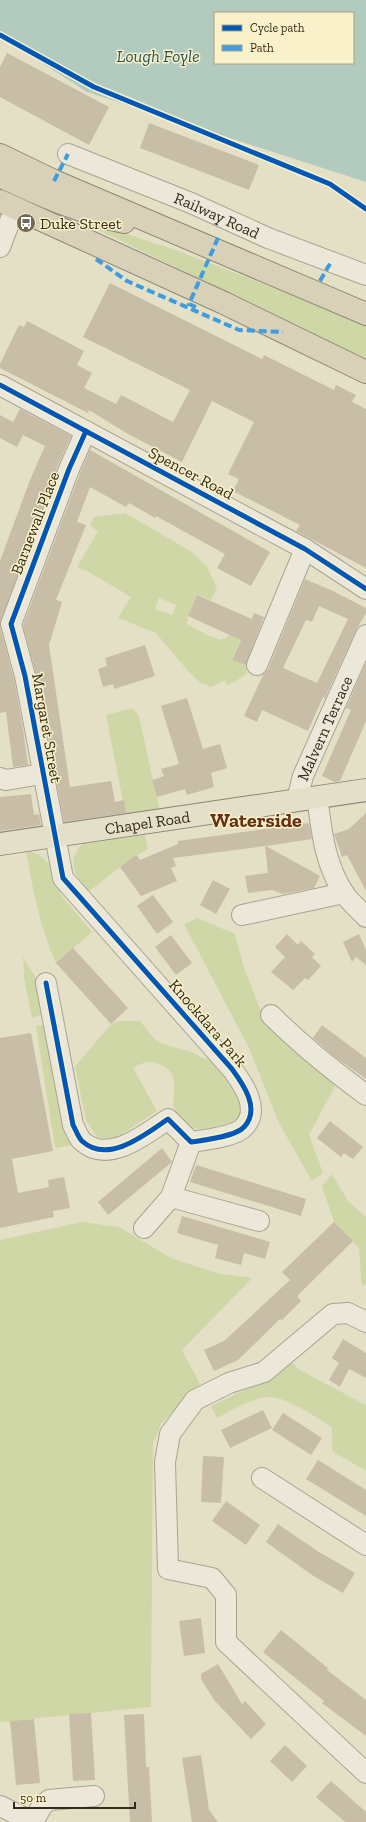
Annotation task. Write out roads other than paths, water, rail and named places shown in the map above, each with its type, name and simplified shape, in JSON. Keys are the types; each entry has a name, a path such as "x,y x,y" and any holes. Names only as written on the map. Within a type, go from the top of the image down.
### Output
{"highway":[{"path":"0,155 54,181 366,314"},
{"path":"0,176 40,195 104,218 182,235"},
{"path":"40,195 150,269"},
{"path":"8,204 150,269 366,372"}],"main road":[{"name":"Chapel Road","path":"0,844 54,838 366,790"}],"street":[{"name":"Railway Road","path":"68,154 191,203 268,238 366,275"},
{"path":"0,247 8,204"},
{"name":"Spencer Road","path":"0,385 305,549 366,589"},
{"name":"Barnewall Place","path":"11,624 69,469 86,431"},
{"path":"257,665 305,549"},
{"name":"Margaret Street","path":"11,624 25,676 54,838"},
{"name":"Malvern Terrace","path":"307,799 304,776 335,701 366,635"},
{"path":"0,778 6,780 42,774"},
{"path":"307,799 324,847 328,864 344,893 366,917"},
{"name":"Knockdara Park","path":"54,838 63,878 232,1069 246,1088 251,1109 244,1128 224,1137 191,1142"},
{"path":"242,915 344,893"},
{"path":"46,984 73,1125 82,1140 96,1149 119,1148 145,1134 168,1118 191,1142 171,1197 144,1228"},
{"path":"271,1015 296,1040 335,1073 366,1095"},
{"path":"171,1197 259,1221"},
{"path":"366,1322 348,1313 333,1314 264,1372 229,1383 196,1400 170,1434 166,1462 168,1569 212,1578 226,1595 226,1642 366,1774"},
{"path":"262,1478 366,1545"},
{"path":"0,1806 33,1822 42,1806 49,1800 94,1796"}],"water":[{"name":"Lough Foyle","path":"0,0 366,0 366,182 87,92 0,36"}],"place":[{"name":"Duke Street","path":"26,223"}],"district":[{"name":"Waterside","path":"256,820"}]}
